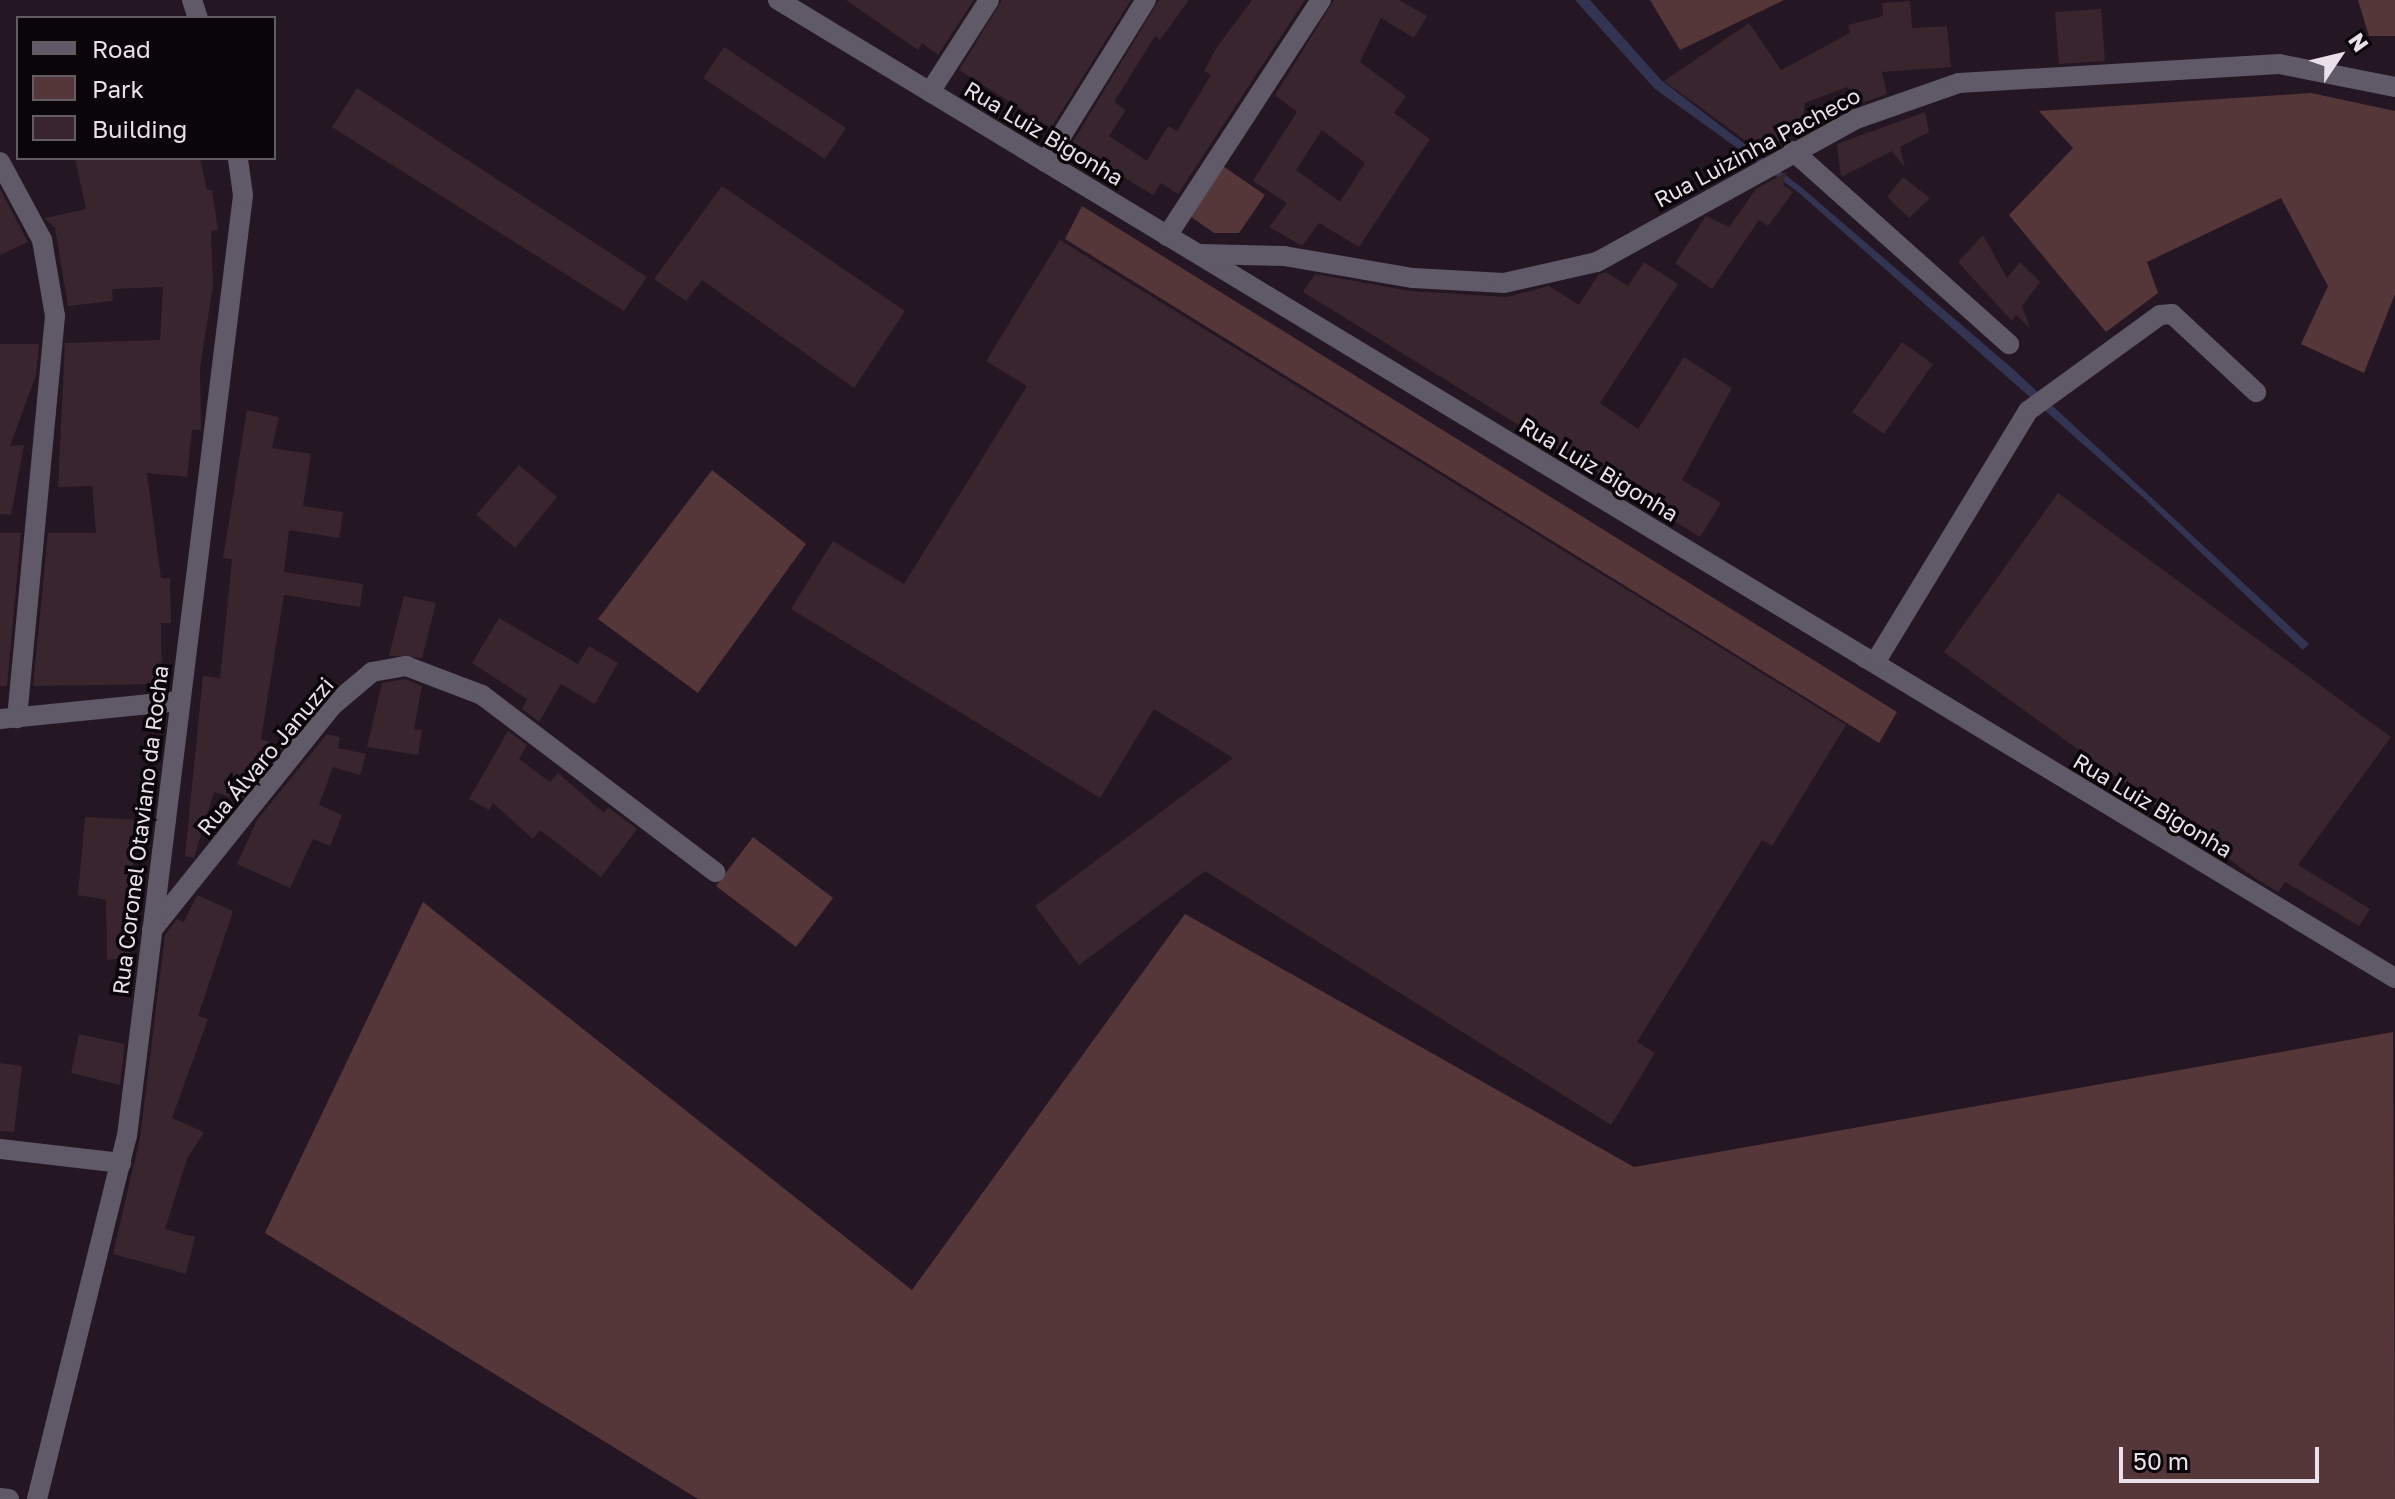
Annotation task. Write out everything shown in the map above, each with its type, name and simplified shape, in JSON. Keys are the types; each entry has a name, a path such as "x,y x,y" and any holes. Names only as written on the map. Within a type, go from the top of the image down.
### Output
{"street":[{"name":"Rua Luiz Bigonha","path":"778,0 2395,978"},
{"path":"930,92 989,0"},
{"path":"1045,162 1146,0"},
{"path":"1167,236 1321,0"},
{"name":"Rua Luizinha Pacheco","path":"1197,254 1284,256 1413,278 1504,283 1597,262 1793,151 1856,119 1959,83 2279,64 2395,87"},
{"path":"1793,151 2009,344"},
{"name":"Rua Coronel Otaviano da Rocha","path":"37,1499 121,1163 243,195 238,160"},
{"path":"0,162 42,240 55,316 8,718 180,701"},
{"path":"1865,658 1876,661 2028,411 2166,313 2256,392"},
{"name":"Rua Álvaro Januzzi","path":"152,930 333,705 372,672 406,666 482,695 715,872"},
{"path":"0,1149 121,1163"},
{"path":"0,1498 9,1499"}],"green space":[{"path":"1650,0 1784,0 1680,50"},
{"path":"2358,0 2395,0 2395,36 2369,36"},
{"path":"2311,93 2395,111 2395,294 2364,373 2301,344 2328,286 2281,198 2147,262 2158,293 2106,332 2009,215 2073,148 2039,111"},
{"path":"1220,164 1265,195 1239,233 1214,233 1187,214"},
{"path":"1082,206 1897,712 1879,743 1065,239"},
{"path":"712,470 806,544 698,693 598,619"},
{"path":"753,837 833,898 796,947 716,886"},
{"path":"423,902 912,1290 1185,914 1634,1167 2393,1032 2395,1499 698,1499 265,1233"}],"water":[{"path":"1575,0 1590,0 1661,80 1801,187 2013,369 2309,644 2303,650 2146,500 1798,192 1655,89"}],"building":[{"path":"846,0 974,0 938,55 922,43 918,50"},
{"path":"1002,0 1131,0 1051,128 959,70"},
{"path":"1159,0 1189,0 1160,40 1155,36 1114,102 1126,110 1109,136 1147,161 1168,126 1177,131 1211,75 1204,71 1217,47 1252,0 1305,0 1178,194 1161,183 1153,195 1071,145"},
{"path":"1334,0 1399,0 1427,16 1414,38 1381,18 1360,62 1406,96 1394,113 1430,139 1359,247 1319,223 1302,246 1269,227 1287,203 1253,181 1297,112 1275,95","holes":["1322,130 1365,163 1340,202 1296,170"]},
{"path":"1910,1 1912,28 1947,26 1951,67 1882,72 1887,94 1859,104 1847,87 1805,103 1802,127 1761,152 1664,81 1749,23 1781,70 1850,33 1848,25 1883,16 1882,3"},
{"path":"2101,9 2105,61 2059,64 2055,12"},
{"path":"724,47 846,128 825,159 703,78"},
{"path":"357,88 647,277 624,311 332,127"},
{"path":"1925,112 1929,132 1900,147 1905,168 1892,151 1841,177 1837,144"},
{"path":"75,160 200,160 207,190 212,190 218,230 211,231 213,285 200,368 201,430 192,430 187,477 147,473 161,578 170,578 171,623 161,623 162,684 33,686 48,533 96,533 92,486 58,487 65,343 160,340 163,287 112,289 113,301 68,306 55,228 45,218 86,209"},
{"path":"1787,172 1783,185 1793,192 1768,226 1759,220 1712,289 1675,263 1706,216 1729,227 1756,189"},
{"path":"1903,177 1930,198 1909,218 1887,197"},
{"path":"722,186 905,311 854,388 702,280 686,301 654,279"},
{"path":"0,189 28,242 0,255"},
{"path":"1983,235 2007,278 2020,262 2040,282 2022,306 2030,328 2016,315 2012,321 1958,262"},
{"path":"1060,240 1846,725 1772,846 1762,840 1637,1042 1655,1053 1611,1125 1205,871 1079,965 1035,906 1233,758 1154,709 1100,798 791,609 833,541 904,584 1027,386 986,361"},
{"path":"1644,262 1678,284 1600,403 1638,429 1684,357 1732,388 1682,480 1721,503 1700,537 1303,292 1315,274 1411,291 1507,297 1549,286 1579,305 1598,275 1606,272 1628,286"},
{"path":"1902,342 1933,364 1884,434 1852,412"},
{"path":"0,344 39,344 36,375 10,446 24,445 11,515 0,514"},
{"path":"247,410 279,417 272,448 311,454 303,506 343,512 339,538 289,530 284,572 363,584 360,607 284,595 261,739 283,747 240,800 214,792 194,858 185,856 203,676 220,678 232,559 223,558"},
{"path":"519,465 557,497 515,548 476,515"},
{"path":"2058,493 2391,737 2298,865 2370,909 2359,926 2285,882 2278,892 2255,878 1944,652"},
{"path":"0,533 21,533 7,686 0,686"},
{"path":"404,596 436,603 422,658 389,656"},
{"path":"499,618 578,664 589,646 618,663 595,704 561,684 539,722 522,709 527,699 472,663"},
{"path":"405,679 422,686 414,729 422,730 418,755 367,747 382,683"},
{"path":"508,731 527,745 519,759 550,782 558,773 604,813 608,807 637,829 601,877 540,830 533,839 493,803 489,810 469,799"},
{"path":"327,734 340,737 338,748 366,754 360,775 333,767 319,805 342,815 330,846 313,839 290,888 237,864 257,820"},
{"path":"85,817 140,820 124,919 130,918 130,957 107,960 106,900 78,895"},
{"path":"197,895 233,911 198,1016 208,1019 172,1118 204,1132 187,1159 165,1229 195,1237 186,1274 113,1254 140,1138 165,935 177,919 184,922"},
{"path":"79,1034 125,1044 120,1085 71,1073"},
{"path":"0,1063 22,1066 14,1132 0,1131"}]}
